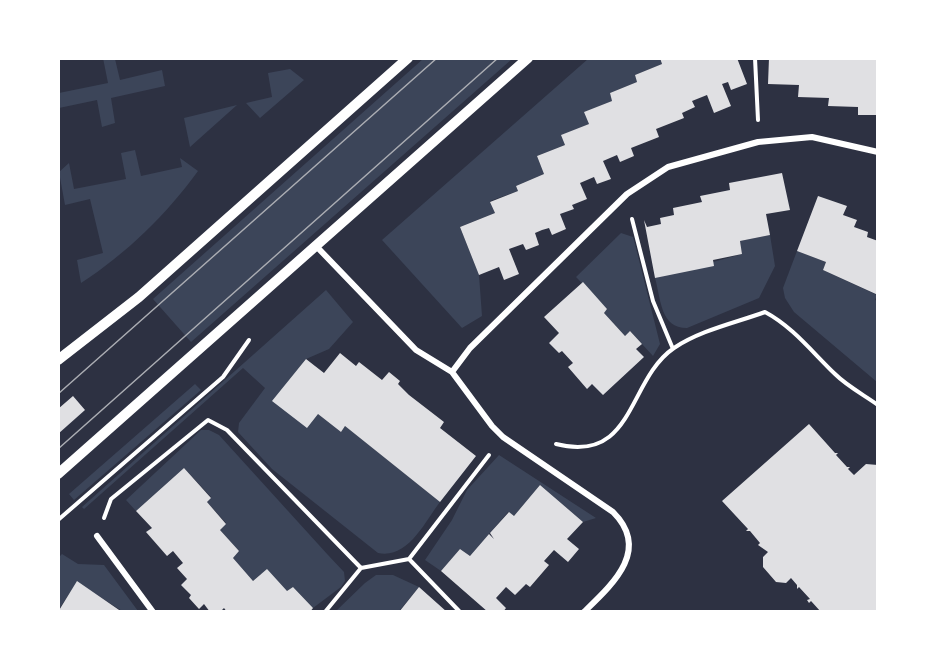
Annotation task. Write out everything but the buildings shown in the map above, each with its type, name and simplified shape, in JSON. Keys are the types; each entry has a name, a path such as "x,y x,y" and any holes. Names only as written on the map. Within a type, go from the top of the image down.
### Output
{"street":[{"path":"58,360 139,297 408,58"},
{"path":"58,474 528,58"},
{"path":"452,372 470,348 627,195 668,167 758,142 812,137 878,152"},
{"path":"317,247 416,350 452,372 492,426 503,437 613,512 624,523 630,540 622,569 609,587 584,612"},
{"path":"97,536 153,612"}],"path":[{"path":"755,58 758,142"},
{"path":"627,195 653,301 673,349"},
{"path":"550,442 565,446 603,443 617,431 652,374 673,349 697,336 765,312 778,319 804,341 837,376 878,405"},
{"path":"97,536 111,499 208,420 227,430 361,568"},
{"path":"325,612 361,568 409,559 503,437"},
{"path":"409,559 460,612"}],"shaded area":[{"path":"103,58 115,59 120,80 162,70 165,86 111,98 115,123 102,127 97,100 59,108 59,93 108,83"},
{"path":"423,59 512,59 191,342 153,299"},
{"path":"588,59 660,59 662,64 635,75 637,82 610,93 612,101 585,112 589,124 562,135 565,145 537,156 544,174 516,186 518,191 490,201 495,213 460,227 479,275 482,316 462,328 382,240"},
{"path":"290,69 304,80 260,118 246,103 272,97 268,73"},
{"path":"237,105 190,147 184,118"},
{"path":"135,150 141,176 182,167 180,158 198,171 173,203 145,232 98,272 81,283 77,260 103,253 90,199 65,205 59,172 69,163 74,189 126,179 121,153"},
{"path":"621,233 633,237 635,244 660,344 653,356 630,331 625,336 604,313 607,309 576,277"},
{"path":"770,235 775,266 759,298 687,328 671,323 663,311 655,278 742,254 740,241"},
{"path":"797,251 826,262 823,270 877,295 875,300 878,301 877,382 794,312 785,298 783,288"},
{"path":"326,290 353,322 329,349 306,359 273,401 318,414 341,432 345,426 440,502 407,545 398,551 378,553 272,469 238,432 239,423 265,388 243,368 84,509 82,507"},
{"path":"195,384 201,390 74,500 69,494"},
{"path":"201,430 209,430 219,435 344,572 345,581 341,587 313,608 293,587 287,591 261,574 253,581 233,558 239,551 220,530 226,523 207,502 211,497 184,468 136,511 126,500"},
{"path":"499,455 596,518 583,522 540,485 514,516 508,512 470,556 460,549 441,571 425,560 452,520 467,490"},
{"path":"62,554 78,564 104,565 138,611 122,611 77,582 59,609 59,557"},
{"path":"376,575 393,575 419,587 399,611 336,611 365,583"}],"tram line":[{"path":"58,394 437,58"},
{"path":"58,449 498,58"}]}
